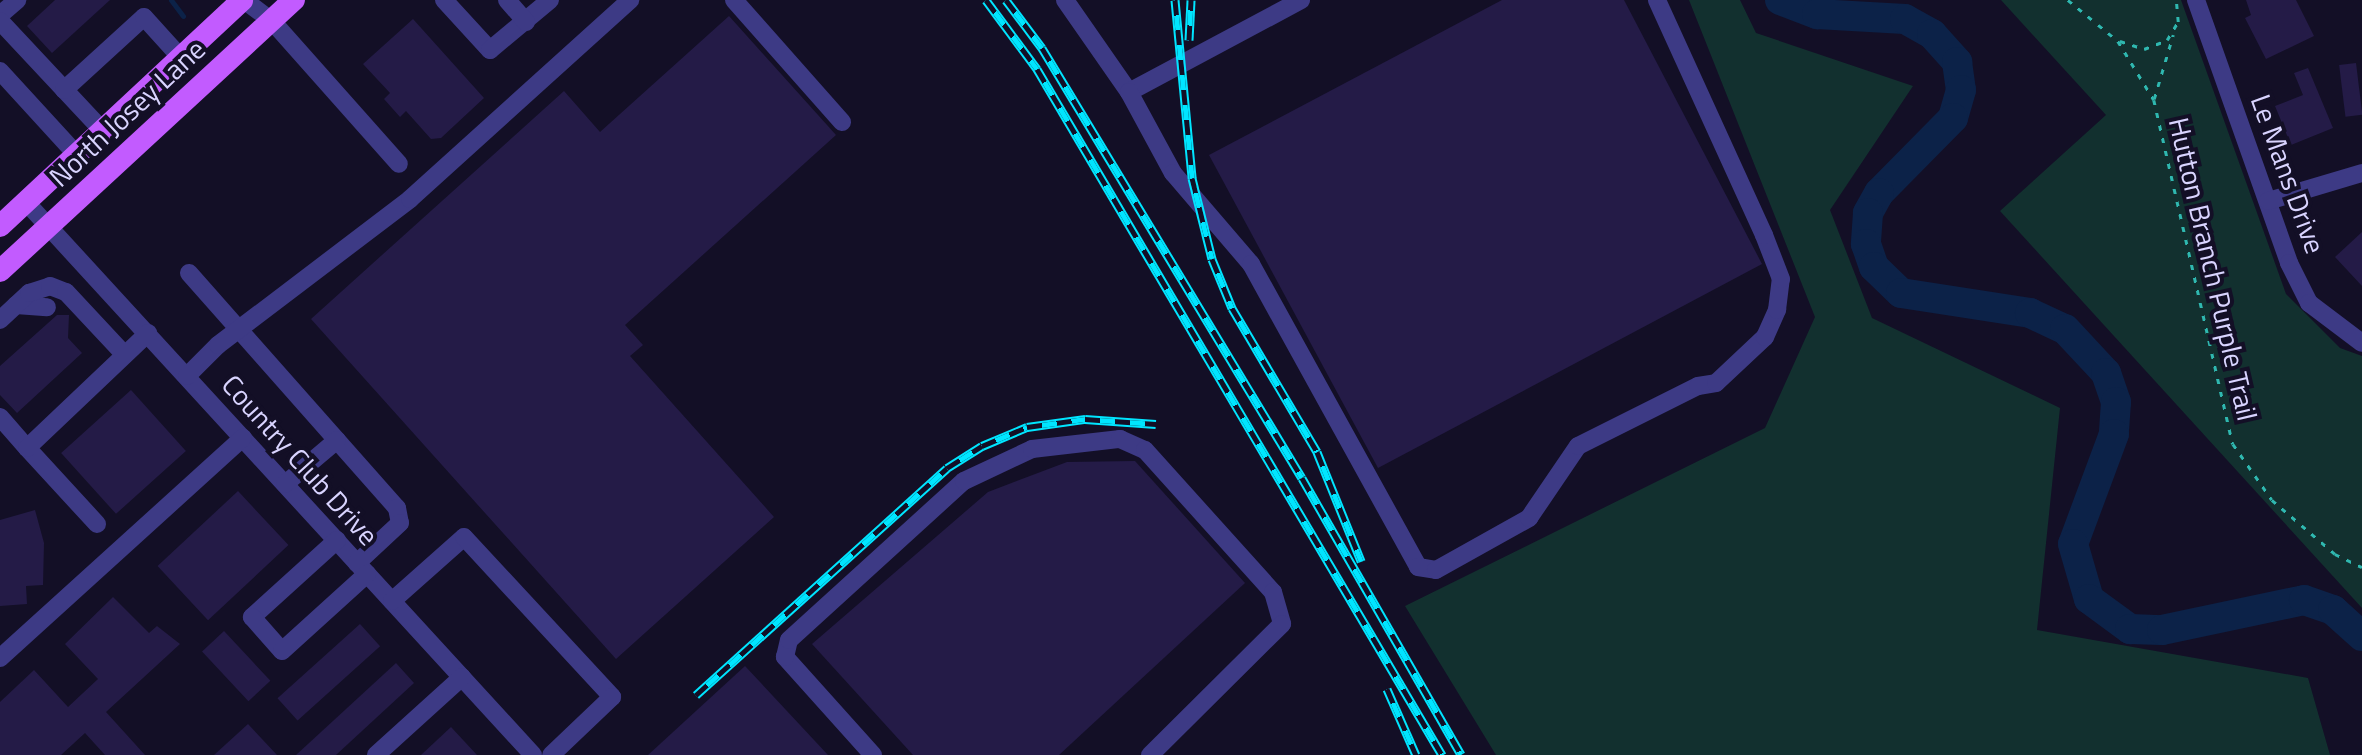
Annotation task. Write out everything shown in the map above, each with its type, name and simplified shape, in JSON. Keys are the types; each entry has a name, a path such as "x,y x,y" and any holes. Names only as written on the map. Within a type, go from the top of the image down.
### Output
{"main road":[{"name":"North Josey Lane","path":"0,226 243,0"},
{"name":"North Josey Lane","path":"0,271 294,0"}],"street":[{"path":"16,0 0,18 102,131"},
{"path":"243,0 272,21 400,164"},
{"path":"444,0 490,50 550,0"},
{"path":"507,0 526,22"},
{"path":"187,376 239,329 410,199 630,0"},
{"path":"734,0 842,122"},
{"path":"1065,0 1129,92 1173,173 1251,264 1418,567 1436,570 1528,518 1578,446 1698,386 1716,383 1765,337 1777,310 1781,280 1764,235 1657,0"},
{"path":"1129,92 1301,0"},
{"name":"Le Mans Drive","path":"2196,0 2268,201 2309,302 2362,343"},
{"path":"64,90 144,18 181,58"},
{"path":"0,72 77,154"},
{"path":"2268,201 2362,173"},
{"name":"Country Club Drive","path":"26,202 533,755"},
{"path":"189,272 398,508 400,523 282,651 252,617 337,540"},
{"path":"0,320 16,305 50,286 81,308 124,355"},
{"path":"16,305 81,308"},
{"path":"27,448 148,333"},
{"path":"0,417 97,524"},
{"path":"0,658 243,438"},
{"path":"873,755 785,657 788,640 964,481 1032,449 1120,439 1145,450 1274,592 1282,624 1150,755"},
{"path":"285,484 337,440"},
{"path":"392,601 464,537 612,697 551,755"},
{"path":"376,755 462,678"}],"path":[{"name":"Hutton Branch Purple Trail","path":"2068,0 2118,41 2154,100 2233,444 2272,500 2335,554 2362,567"},
{"name":"Hutton Branch Purple Trail","path":"2154,100 2175,31 2176,0"},
{"path":"2118,41 2144,49 2175,31"}],"green space":[{"path":"1689,0 1740,0 1756,33 1913,86 1830,210 1872,318 2060,408 2037,630 2308,678 2330,755 1496,755 1405,606 1765,428 1815,317"},
{"path":"2001,0 2181,0 2286,294 2340,348 2362,356 2362,608 2000,211 2106,115"}],"building":[{"path":"55,0 110,0 52,53 27,26"},
{"path":"1502,0 1624,0 1762,264 1378,468 1209,155"},
{"path":"2246,0 2296,0 2314,36 2266,59 2245,18 2251,15"},
{"path":"729,16 836,135 625,325 643,345 630,356 774,517 616,659 311,319 564,91 600,132"},
{"path":"413,19 484,98 441,138 431,139 406,111 400,117 384,99 390,93 363,64"},
{"path":"2356,63 2362,115 2345,117 2339,65"},
{"path":"2308,68 2333,128 2291,145 2275,106 2303,95 2294,73"},
{"path":"2362,232 2362,286 2335,257"},
{"path":"57,315 69,315 68,338 82,353 17,413 0,395 0,366"},
{"path":"131,390 186,451 116,514 61,453"},
{"path":"1135,461 1245,583 1059,755 913,755 812,644 988,492 1067,462"},
{"path":"238,491 288,545 208,620 158,566"},
{"path":"35,510 44,543 43,585 26,586 27,604 0,606 0,520"},
{"path":"113,597 149,633 157,626 180,644 106,712 145,755 105,755 85,733 61,755 0,755 0,702 34,670 68,707 98,679 65,644"},
{"path":"360,624 380,646 298,721 278,698"},
{"path":"224,631 270,681 248,701 202,651"},
{"path":"396,663 414,683 336,755 296,755"},
{"path":"745,666 828,755 648,755"},
{"path":"248,724 277,755 214,755"},
{"path":"451,727 477,755 421,755"}],"waterway":[{"path":"171,0 183,16"},
{"path":"1780,0 1817,14 1905,19 1932,34 1957,62 1961,90 1953,118 1879,193 1868,213 1866,244 1874,267 1901,293 2030,313 2065,329 2106,373 2116,402 2114,434 2073,544 2089,599 2130,629 2162,630 2304,600 2333,610 2362,636"}],"railway":[{"path":"986,0 1037,69 1442,755"},
{"path":"1006,0 1042,48 1302,478 1461,755"},
{"path":"1175,0 1192,178 1212,259 1232,308 1317,452 1361,561"},
{"path":"1189,40 1191,0"},
{"path":"696,695 947,468 982,446 1027,427 1085,419 1156,424"},
{"path":"1387,689 1416,755"}]}
